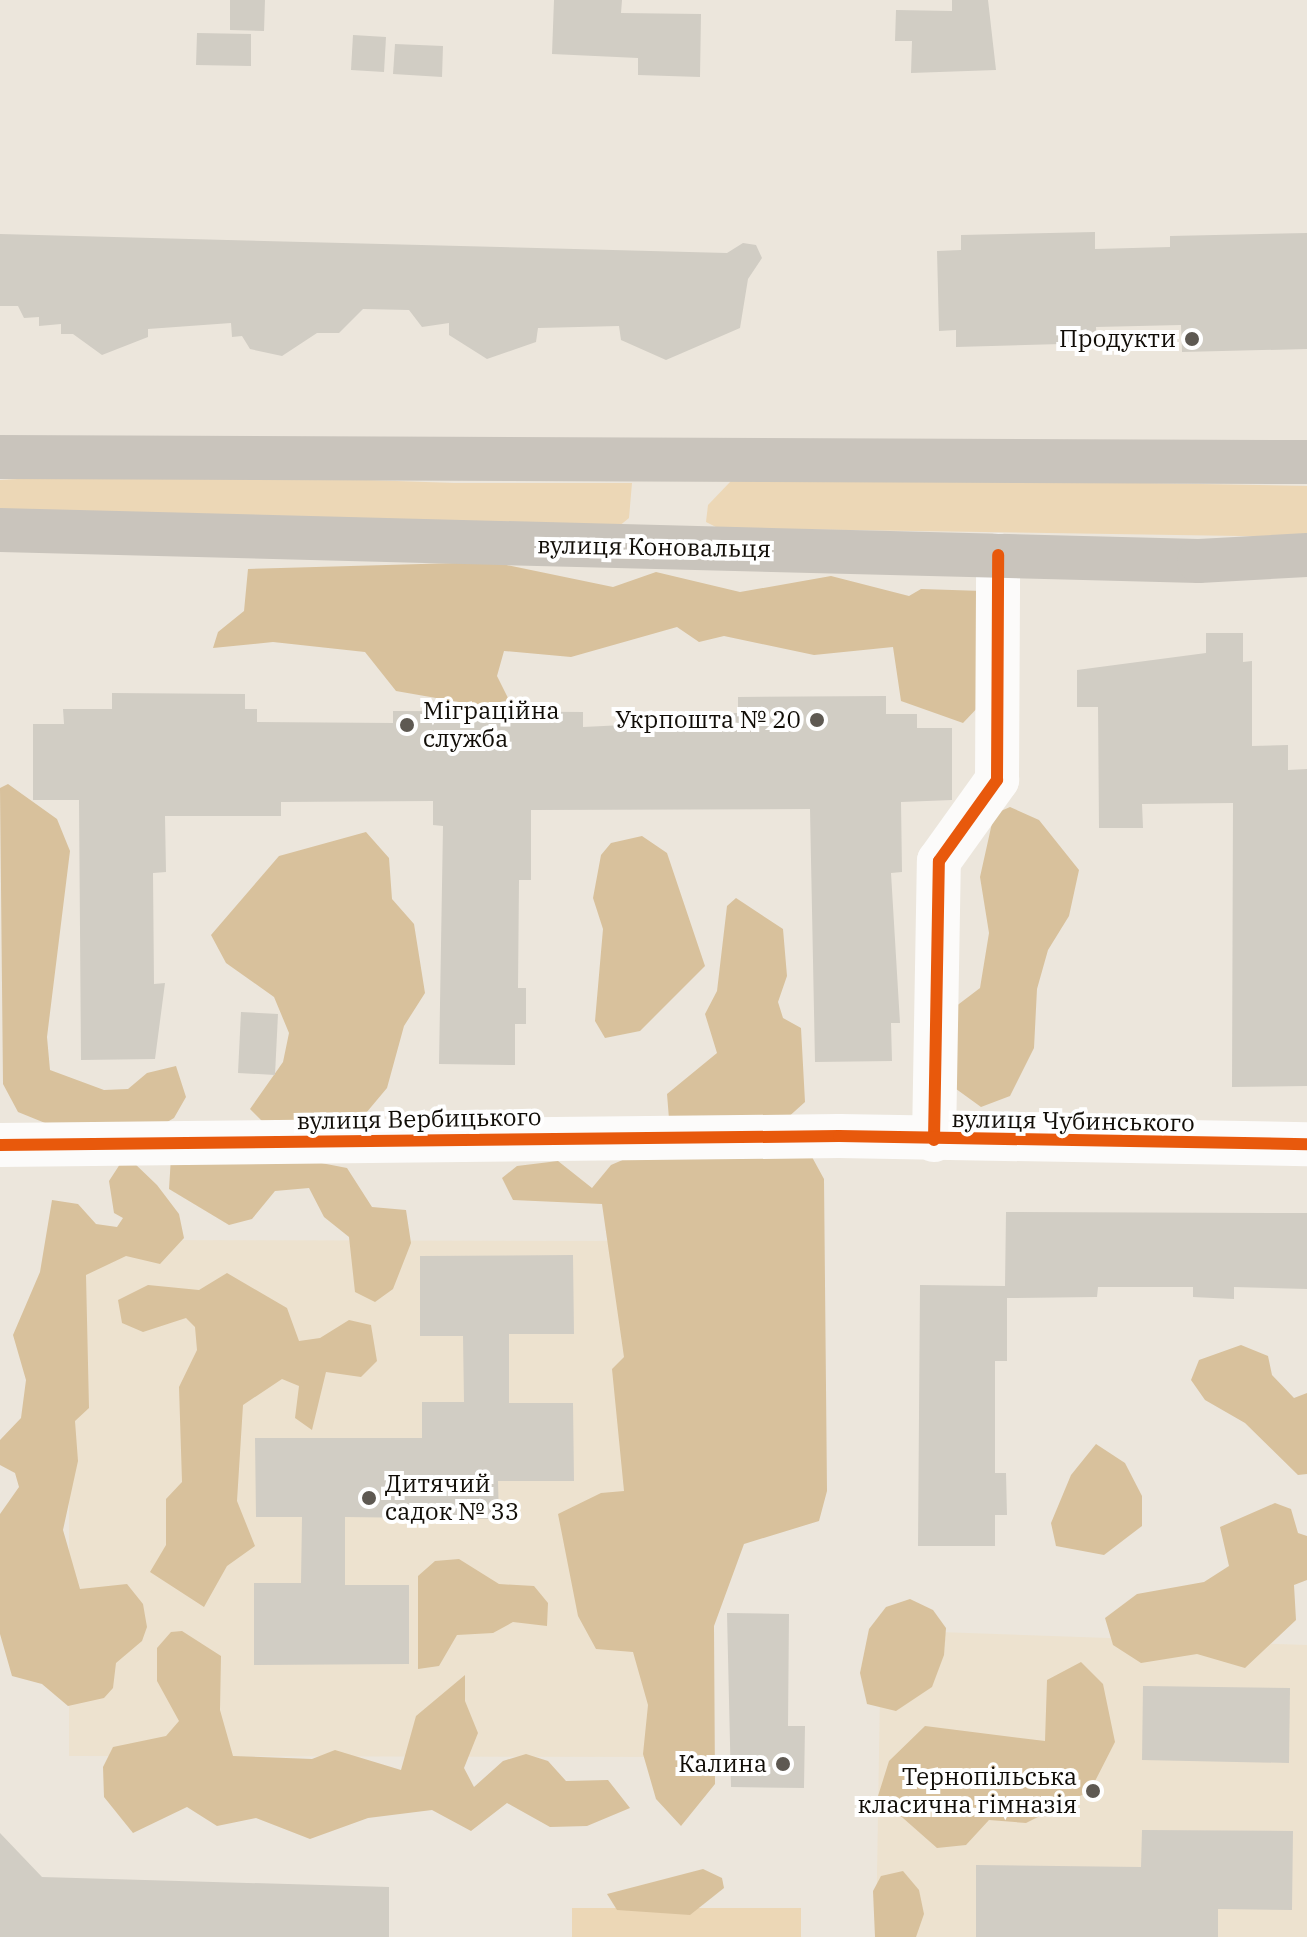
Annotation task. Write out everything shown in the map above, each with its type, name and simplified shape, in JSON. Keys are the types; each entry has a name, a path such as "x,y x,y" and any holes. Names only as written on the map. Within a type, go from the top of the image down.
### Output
{"main road":[{"path":"0,457 1307,462"},
{"name":"вулиця Коновальця","path":"0,530 1199,561 1307,555"}],"street":[{"path":"934,1140 939,861 997,780 998,555"},
{"name":"вулиця Чубинського","path":"839,1136 1307,1144"},
{"name":"вулиця Вербицького","path":"0,1145 839,1136"}],"shaded area":[{"path":"139,472 454,483 632,483 629,518 613,531 0,517 0,480"},
{"path":"861,478 1307,486 1307,537 718,528 706,522 708,505 731,481"},
{"path":"492,562 613,587 656,572 740,592 831,576 909,596 921,589 983,591 982,703 963,723 901,701 893,647 814,655 724,636 699,642 677,627 571,657 504,651 497,676 509,700 482,706 396,691 365,652 273,642 213,648 218,632 244,611 248,569"},
{"path":"8,784 57,819 70,851 47,1037 50,1070 104,1090 128,1089 147,1073 176,1066 186,1097 174,1118 150,1132 50,1125 18,1112 3,1084 0,788"},
{"path":"1010,807 1039,820 1079,870 1069,916 1048,950 1037,989 1034,1048 1010,1096 981,1107 952,1086 955,1007 980,988 989,933 980,877 994,814"},
{"path":"366,832 389,858 392,899 414,924 425,993 404,1026 387,1088 361,1119 269,1128 250,1109 283,1062 289,1033 274,997 226,963 211,935 279,856"},
{"path":"642,836 667,853 705,966 640,1031 605,1038 595,1021 603,929 593,898 601,855 611,843"},
{"path":"736,898 783,929 787,976 778,1002 783,1018 801,1028 805,1102 775,1129 669,1119 667,1094 717,1053 705,1014 717,991 727,906"},
{"path":"806,1146 824,1179 827,1491 819,1521 744,1544 714,1626 715,1784 681,1826 656,1799 643,1754 648,1705 633,1652 596,1649 578,1616 558,1514 601,1493 624,1491 612,1369 624,1357 602,1204 513,1200 502,1178 517,1166 558,1161 592,1188 611,1165 650,1148"},
{"path":"171,1157 290,1157 347,1168 372,1207 406,1210 411,1243 393,1289 375,1302 355,1292 349,1237 324,1217 309,1188 275,1191 252,1219 229,1225 169,1189"},
{"path":"122,1161 132,1161 157,1185 179,1214 184,1238 160,1264 126,1256 86,1275 89,1408 75,1421 78,1461 63,1530 80,1589 127,1584 143,1604 147,1627 142,1641 116,1663 113,1688 104,1698 68,1706 42,1684 12,1676 0,1634 0,1514 19,1487 15,1473 0,1465 0,1440 21,1418 26,1380 13,1335 40,1272 52,1200 78,1204 96,1224 117,1227 123,1218 114,1213 109,1181"},
{"name":"Дитячий садок № 33","path":"69,1240 669,1241 668,1757 69,1756"},
{"path":"227,1273 287,1308 299,1341 320,1338 349,1320 371,1325 377,1361 361,1377 326,1372 312,1430 295,1418 299,1386 282,1379 243,1405 237,1501 255,1546 227,1566 204,1607 150,1572 166,1545 166,1499 182,1482 179,1387 197,1350 195,1327 186,1318 143,1332 122,1323 118,1300 148,1285 199,1290"},
{"path":"1241,1345 1268,1356 1272,1375 1294,1398 1307,1393 1307,1474 1298,1475 1245,1423 1205,1400 1191,1380 1199,1360"},
{"path":"1096,1444 1125,1463 1142,1496 1142,1526 1104,1555 1056,1546 1051,1523 1071,1475"},
{"path":"1275,1503 1291,1509 1298,1533 1307,1536 1307,1580 1294,1585 1296,1620 1245,1668 1197,1654 1141,1663 1113,1645 1105,1618 1137,1594 1204,1582 1229,1566 1220,1527"},
{"path":"459,1559 499,1584 534,1586 548,1603 547,1626 513,1622 493,1633 457,1635 439,1666 418,1669 418,1576 435,1561"},
{"path":"910,1599 933,1610 946,1628 944,1655 932,1687 896,1711 867,1704 860,1673 869,1629 886,1607"},
{"name":"Тернопільська класична гімназія","path":"881,1630 1307,1645 1307,1937 876,1937"},
{"path":"182,1631 221,1656 220,1710 233,1756 312,1759 335,1750 401,1770 416,1716 465,1675 465,1701 478,1733 464,1768 474,1787 503,1761 526,1754 548,1761 566,1781 608,1780 630,1808 587,1826 550,1827 507,1803 471,1831 432,1810 368,1818 310,1839 256,1818 217,1826 187,1807 133,1833 104,1797 103,1767 113,1747 166,1736 179,1721 157,1681 157,1648 171,1632"},
{"path":"1081,1662 1103,1684 1115,1742 1090,1791 1026,1823 989,1820 966,1845 937,1848 878,1796 889,1761 925,1726 1045,1741 1047,1680"},
{"path":"703,1869 722,1878 724,1888 690,1915 617,1910 607,1894"},
{"path":"903,1871 919,1890 924,1914 916,1937 875,1937 873,1891 881,1876"},
{"path":"572,1908 801,1908 801,1937 572,1937"}],"building":[{"path":"230,0 265,0 264,31 230,30"},
{"path":"554,0 622,0 621,13 701,14 700,77 638,75 638,58 552,54"},
{"path":"952,0 988,0 996,70 911,73 912,41 895,41 896,10 952,11"},
{"path":"197,33 251,34 251,66 196,65"},
{"path":"353,35 386,37 384,72 351,70"},
{"path":"395,44 443,46 442,77 393,74"},
{"path":"1095,232 1095,249 1170,247 1170,236 1307,233 1307,349 1182,352 1181,325 1096,327 1097,343 956,347 956,330 939,331 937,251 961,250 961,235"},
{"path":"0,234 727,253 743,243 756,245 762,258 748,279 740,328 666,360 621,340 619,326 538,328 536,342 487,359 449,335 449,323 422,327 409,310 363,309 339,333 317,333 282,356 250,349 242,336 232,337 231,323 148,329 148,337 102,355 73,334 61,334 61,324 39,326 39,317 24,318 18,306 0,306"},
{"path":"1206,633 1243,633 1243,662 1252,661 1252,746 1288,745 1288,770 1307,769 1307,1086 1232,1087 1233,803 1142,804 1143,828 1099,828 1098,707 1077,707 1077,670 1206,653"},
{"path":"112,693 245,694 245,709 257,709 257,722 393,723 393,711 583,712 583,727 726,720 726,713 738,713 738,697 886,696 886,714 917,714 917,728 952,728 952,800 901,802 902,872 891,873 900,1023 891,1023 892,1061 815,1062 810,809 531,810 531,880 519,880 518,988 526,988 526,1024 515,1024 515,1065 439,1064 443,826 433,825 433,801 281,802 281,816 165,816 166,872 153,873 154,984 165,983 155,1059 81,1060 79,800 33,800 33,724 64,724 63,709 112,709"},
{"path":"241,1012 278,1014 275,1075 238,1073"},
{"path":"1006,1212 1307,1213 1307,1289 1234,1287 1234,1299 1193,1297 1193,1287 1098,1287 1097,1297 1007,1298 1007,1361 995,1361 995,1473 1006,1473 1007,1515 995,1515 995,1546 918,1546 920,1285 1005,1286"},
{"path":"573,1255 574,1334 509,1334 509,1403 573,1403 574,1481 498,1481 499,1519 345,1517 345,1585 409,1585 409,1664 254,1665 254,1583 301,1583 302,1517 256,1517 255,1438 422,1438 422,1402 464,1402 463,1336 420,1336 420,1256"},
{"path":"727,1613 789,1614 788,1726 805,1726 804,1788 731,1787"},
{"path":"1143,1686 1290,1688 1289,1763 1142,1760"},
{"path":"1142,1830 1293,1831 1292,1910 1218,1909 1218,1937 976,1937 976,1865 1141,1867"},
{"path":"0,1833 42,1877 389,1887 389,1937 0,1937"}],"cycle path":[{"path":"934,1140 939,861 997,780 998,555"},
{"path":"0,1145 839,1136 1307,1144"}],"place":[{"name":"Продукти","path":"1192,339"},
{"name":"Укрпошта № 20","path":"817,720"},
{"name":"Міграційна служба","path":"407,725"},
{"name":"Дитячий садок № 33","path":"369,1498"},
{"name":"Калина","path":"783,1764"},
{"name":"Тернопільська класична гімназія","path":"1093,1791"}]}
